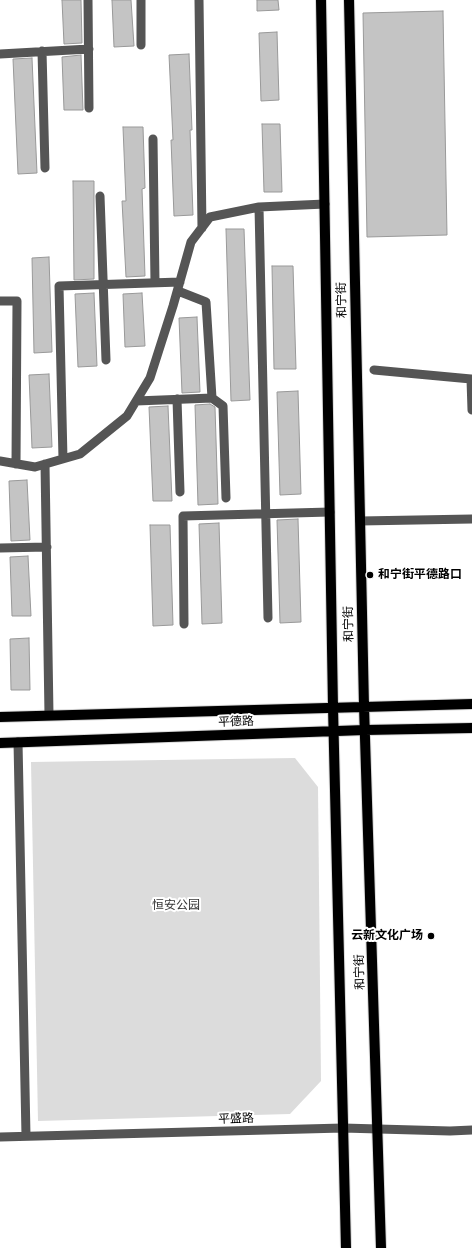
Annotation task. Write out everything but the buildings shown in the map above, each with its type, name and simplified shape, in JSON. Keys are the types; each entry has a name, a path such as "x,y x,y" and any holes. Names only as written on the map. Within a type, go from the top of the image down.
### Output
{"main road":[{"name":"和宁街","path":"320,0 325,204 333,708 346,1248"},
{"name":"和宁街","path":"349,0 364,706 381,1248"},
{"name":"平德路","path":"0,717 472,704"},
{"name":"平德路","path":"0,743 365,730 472,728"}],"street":[{"path":"88,0 89,108"},
{"path":"141,0 141,45"},
{"path":"199,0 202,228"},
{"path":"0,54 89,49"},
{"path":"42,51 45,168"},
{"path":"153,140 156,283"},
{"path":"100,196 106,360"},
{"path":"0,461 35,467 80,454 127,416 150,378 179,286 191,242 210,217 259,207 325,204"},
{"path":"259,207 267,514 268,618"},
{"path":"63,459 59,286 156,283 179,286 206,302 212,398"},
{"path":"0,301 16,301 16,464"},
{"path":"374,370 471,379 472,410"},
{"path":"136,401 212,398 223,406 226,498"},
{"path":"177,399 180,492"},
{"path":"45,464 49,715"},
{"path":"184,624 182,516 330,512"},
{"path":"360,521 472,519"},
{"path":"0,548 47,547"},
{"path":"18,742 26,1136"},
{"name":"平盛路","path":"0,1137 343,1128 472,1130"}],"green space":[{"name":"恒安公园","path":"295,758 318,787 321,1081 290,1114 38,1121 31,762"}],"place":[{"name":"和宁街平德路口","path":"370,575"},
{"name":"云新文化广场","path":"431,936"}]}
